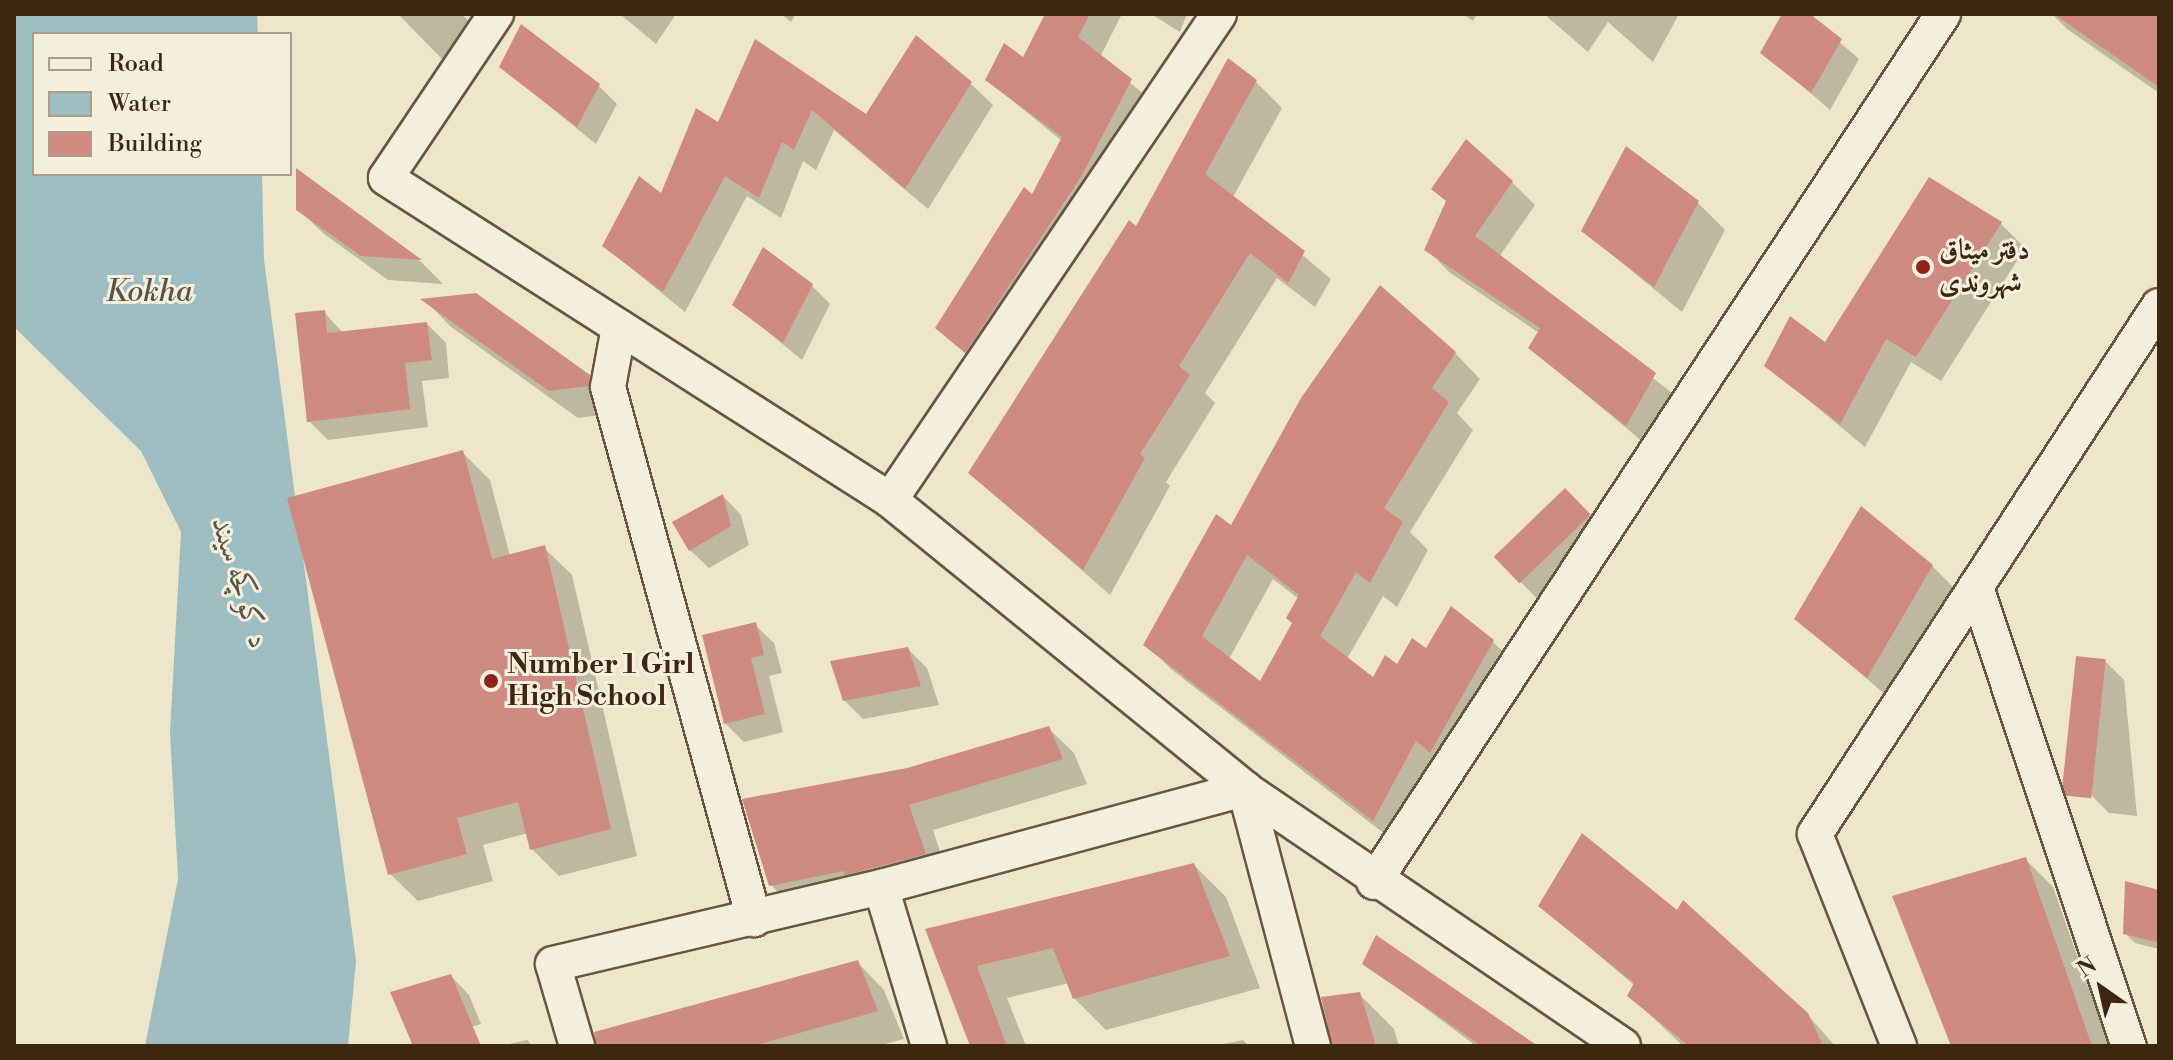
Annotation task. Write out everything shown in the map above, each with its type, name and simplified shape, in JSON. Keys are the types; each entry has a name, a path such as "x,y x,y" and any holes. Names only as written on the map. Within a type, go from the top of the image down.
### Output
{"street":[{"path":"496,14 386,178 890,500 1245,789 1374,882 1623,1046"},
{"path":"890,500 1219,14"},
{"path":"1374,882 1943,14"},
{"path":"1899,1046 1815,834 2159,306"},
{"path":"619,327 608,387 754,919"},
{"path":"1976,587 2129,1046"},
{"path":"577,1046 553,964 881,887 1245,789"},
{"path":"1245,789 1313,1046"},
{"path":"881,887 929,1046"}],"water":[{"name":"Kokha","path":"14,14 257,14 258,32 32,32 32,176 262,176 264,260 356,961 348,1046 145,1046 178,879 170,732 181,532 141,451 14,327"}],"building":[{"path":"1045,14 1090,14 1078,37 1132,79 1082,175 965,353 935,328 1024,187 1032,194 1062,137 985,80 1004,43 1023,57"},
{"path":"1782,14 1810,14 1842,39 1811,93 1760,53"},
{"path":"2054,14 2159,14 2159,87"},
{"path":"521,24 600,84 577,127 499,67"},
{"path":"916,35 972,82 905,189 812,110 794,150 782,142 759,198 725,176 663,292 602,246 639,176 661,193 696,108 718,122 755,39 866,114"},
{"path":"1228,58 1257,80 1205,174 1305,251 1288,283 1250,253 1179,366 1190,375 1140,454 1145,458 1083,570 968,473 1129,220 1136,226"},
{"path":"1466,139 1513,181 1475,236 1656,373 1626,426 1528,348 1540,328 1424,250 1446,201 1431,189"},
{"path":"1626,146 1699,201 1654,287 1581,231"},
{"path":"296,168 422,260 361,256 296,210"},
{"name":"دفتر میثاق شهروندی","path":"1929,177 2002,222 1916,357 1886,339 1840,424 1764,366 1790,316 1825,342"},
{"path":"763,247 813,284 783,343 732,305"},
{"path":"1380,285 1456,352 1432,388 1449,402 1384,508 1403,522 1370,583 1356,572 1320,636 1373,677 1385,655 1397,664 1412,638 1426,648 1451,606 1494,640 1430,753 1416,741 1373,821 1143,645 1216,514 1231,525 1301,398","holes":["1247,555 1299,595 1286,618 1292,623 1260,681 1202,636"]},
{"path":"476,293 590,375 588,386 549,391 420,299"},
{"path":"325,310 327,333 427,322 432,360 405,363 410,409 307,422 295,313"},
{"path":"463,450 492,559 545,545 611,829 530,850 518,802 457,818 467,854 388,875 287,498"},
{"path":"1565,488 1591,515 1519,583 1494,557"},
{"path":"723,494 731,526 689,551 672,522"},
{"path":"1861,506 1933,565 1867,678 1794,619"},
{"path":"756,622 764,655 751,658 765,714 724,724 702,635"},
{"path":"908,647 921,686 843,701 830,661"},
{"path":"2076,656 2106,659 2091,798 2061,795"},
{"path":"1049,726 1063,759 909,805 926,854 845,875 844,871 769,886 742,799 907,768"},
{"path":"1582,833 1677,910 1683,900 1808,1013 1823,1046 1689,1046 1627,996 1634,983 1538,906"},
{"path":"2026,857 2092,1046 1951,1046 1892,896"},
{"path":"1194,863 1230,956 1073,999 1053,948 977,966 1007,1046 970,1046 925,929"},
{"path":"2125,881 2159,890 2157,942 2123,934"},
{"path":"1376,935 1538,1046 1482,1046 1362,964"},
{"path":"858,960 878,1011 753,1046 596,1046 594,1032"},
{"path":"451,974 481,1046 413,1046 390,992"},
{"path":"1360,992 1376,1046 1332,1046 1321,997"}],"place":[{"name":"دفتر میثاق شهروندی","path":"1923,267"},
{"name":"Number 1 Girl High School","path":"491,681"}],"water label":[{"name":"د کوکچه سیند","path":"240,583"}]}
